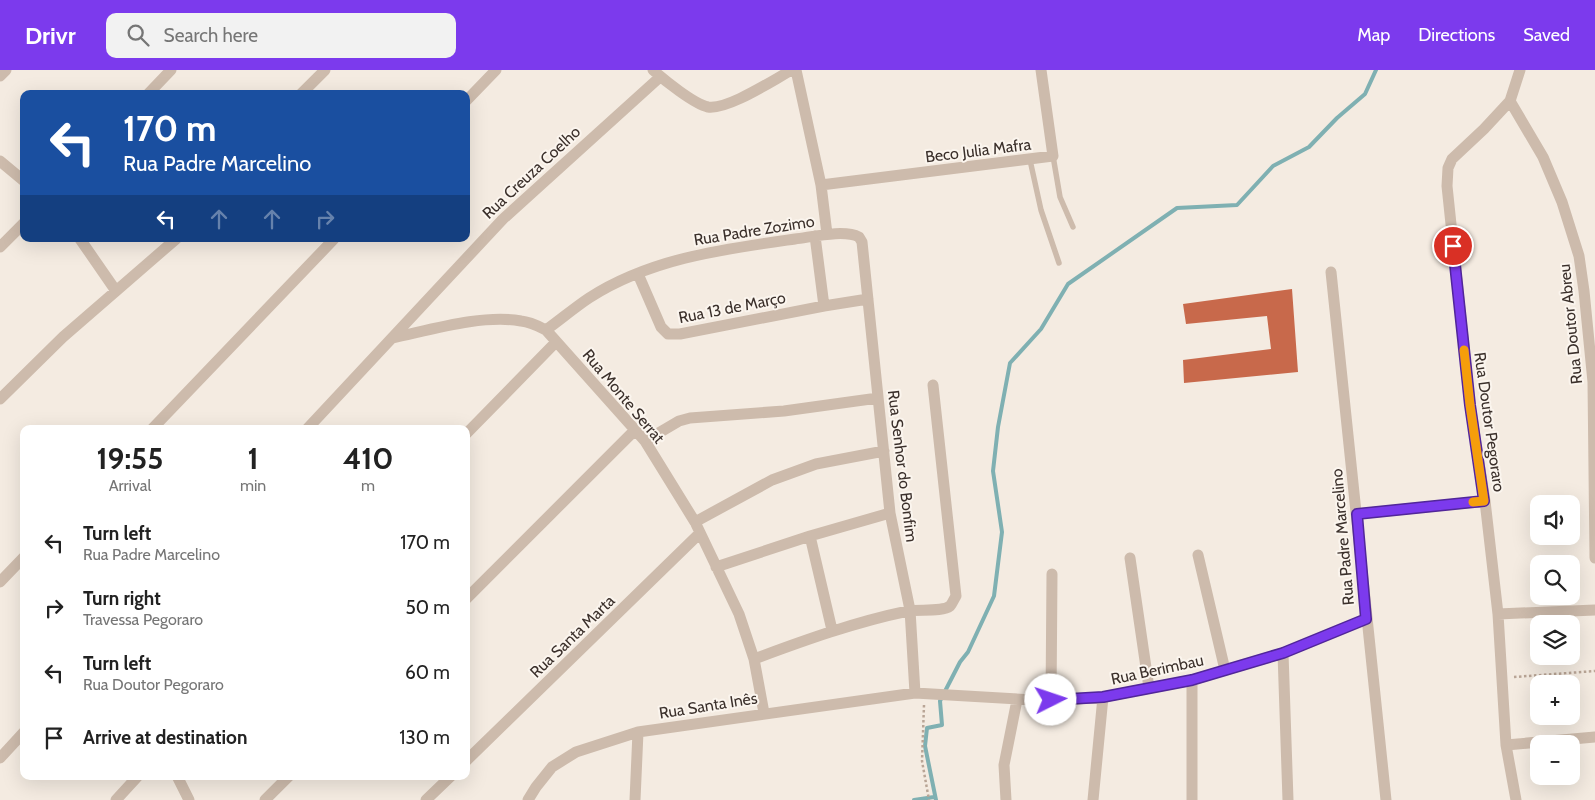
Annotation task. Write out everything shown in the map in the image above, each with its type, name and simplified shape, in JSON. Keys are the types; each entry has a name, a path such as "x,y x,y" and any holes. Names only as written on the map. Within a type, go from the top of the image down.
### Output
{"street":[{"path":"0,76 6,70"},
{"path":"152,90 171,70"},
{"path":"306,90 325,70"},
{"path":"470,97 496,70"},
{"path":"657,73 707,107 730,103 794,70 821,185 827,234"},
{"name":"Beco Julia Mafra","path":"821,185 1053,156 1041,70"},
{"path":"1510,101 1520,70"},
{"name":"Rua Creuza Coelho","path":"311,425 503,219 657,73"},
{"name":"Rua Doutor Pegoraro","path":"1510,101 1452,159 1448,168 1447,186 1470,405 1498,614 1506,745 1516,800"},
{"name":"Rua Doutor Abreu","path":"1510,101 1543,157 1562,202 1579,256 1593,382 1595,558"},
{"path":"0,161 20,178"},
{"path":"0,247 20,227"},
{"name":"Rua Padre Zozimo","path":"546,330 588,298 611,286 638,274 697,254 827,234 854,235 859,237 862,242"},
{"path":"815,236 824,306"},
{"path":"82,242 116,291"},
{"path":"0,399 63,337 173,242"},
{"path":"156,425 331,242"},
{"name":"Rua Senhor do Bonfim","path":"862,242 890,513 910,610 920,693"},
{"name":"Rua Padre Marcelino","path":"1331,272 1386,800"},
{"name":"Rua 13 de Março","path":"638,274 661,327 668,334 680,334 868,299"},
{"path":"392,338 432,329 500,319 527,322 546,330"},
{"name":"Rua Monte Serrat","path":"546,330 645,441 695,522 738,614 754,659 764,713"},
{"path":"470,430 556,342"},
{"path":"754,659 832,630 910,610 950,606 956,596 933,385"},
{"path":"645,441 679,421 690,418 784,412 878,398"},
{"path":"470,595 635,430"},
{"path":"695,522 772,480 816,464 884,451"},
{"path":"1357,514 1484,501"},
{"path":"716,567 810,536 890,513"},
{"name":"Rua Santa Marta","path":"470,757 700,533"},
{"path":"810,536 832,630"},
{"path":"1198,555 1225,670"},
{"path":"1130,558 1149,688"},
{"path":"0,582 20,561"},
{"path":"1051,700 1052,574"},
{"path":"1498,614 1595,610"},
{"name":"Rua Berimbau","path":"920,693 1017,700 1103,697 1192,680 1283,653 1366,619"},
{"path":"1283,653 1288,800"},
{"path":"1192,680 1192,800"},
{"name":"Rua Santa Inês","path":"528,800 552,768 576,752 638,732 764,713 920,693"},
{"path":"1093,800 1103,697"},
{"path":"1006,800 1004,765 1017,700"},
{"path":"634,800 638,732"},
{"path":"0,758 20,736"},
{"path":"1506,745 1595,737"},
{"path":"116,800 134,780"},
{"path":"179,780 189,800"},
{"path":"266,800 285,780"},
{"path":"426,800 447,780"}],"lane":[{"path":"1053,156 1060,197 1072,227"},
{"path":"1030,160 1041,210 1059,263"}],"path":[{"path":"1503,678 1595,671"},
{"path":"920,693 922,761 929,800"}],"building":[{"path":"1292,289 1298,372 1184,383 1183,360 1271,349 1267,316 1186,324 1183,304"}],"waterway":[{"path":"936,800 925,746 927,728 942,725 940,701 960,662 968,652 994,596 1002,532 993,471 998,427 1010,363 1041,329 1068,284 1177,208 1237,205 1273,166 1309,147 1337,118 1365,94 1376,70"},
{"path":"914,800 934,797"}],"slow traffic":[{"path":"1464,350 1484,501 1473,502"}],"route":[{"path":"1051,700 1103,697 1192,680 1283,653 1366,619 1357,514 1484,501 1470,405 1453,246"}]}
